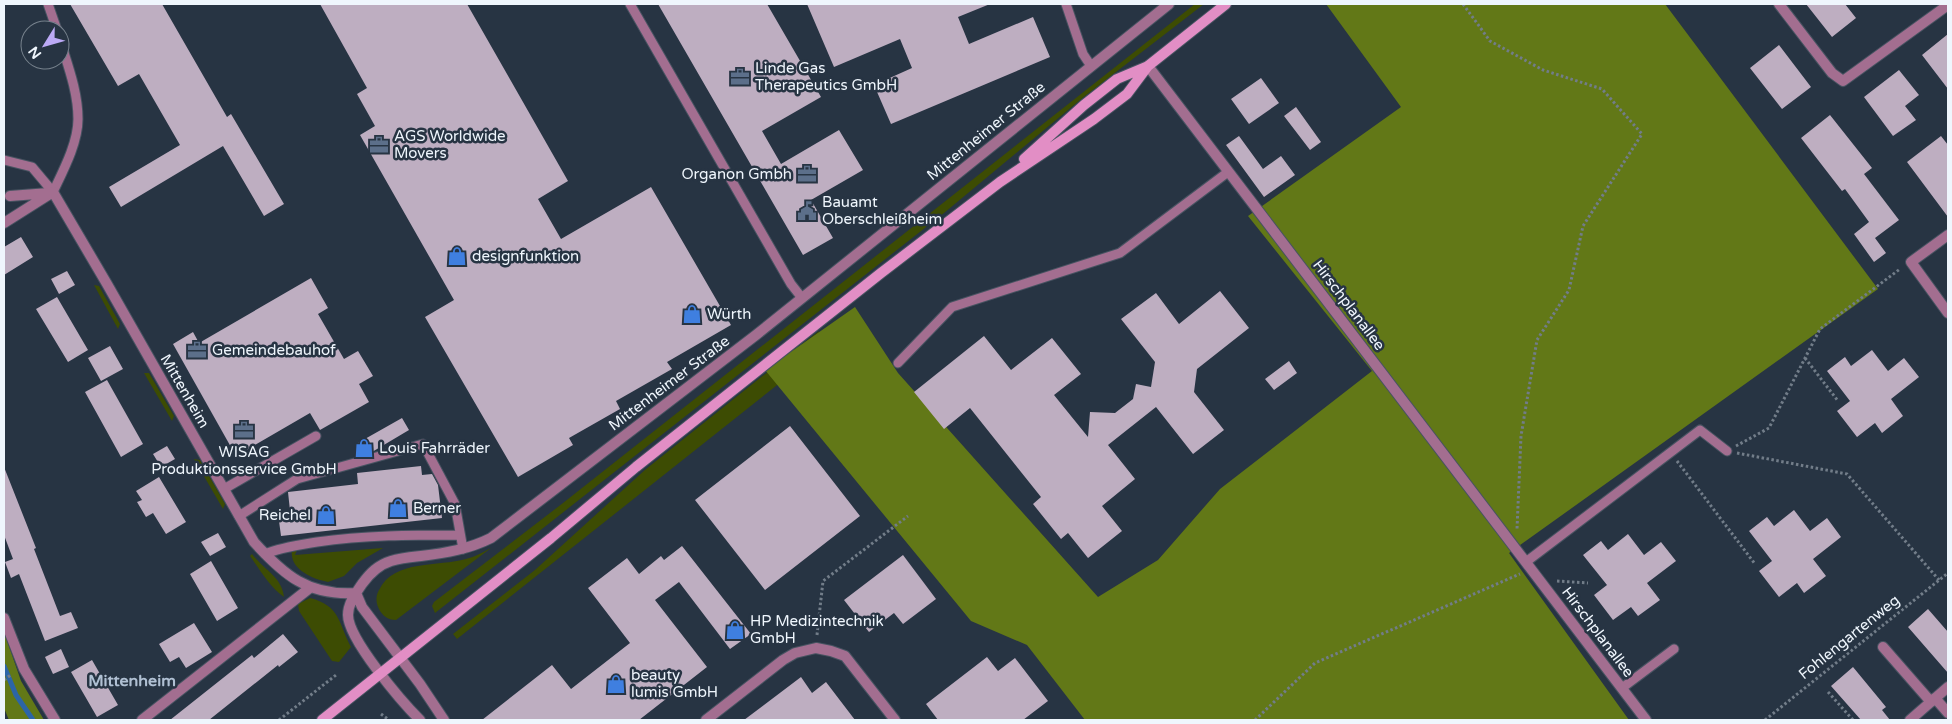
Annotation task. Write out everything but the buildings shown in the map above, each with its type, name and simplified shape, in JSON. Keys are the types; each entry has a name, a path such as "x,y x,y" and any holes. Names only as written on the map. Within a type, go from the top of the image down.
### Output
{"main road":[{"path":"322,720 382,674 644,461 881,273 1000,182 1094,119 1127,94 1148,66 1226,4"},
{"path":"1000,182 1084,105 1117,79 1148,66"}],"street":[{"name":"Mittenheimer Straße","path":"420,720 382,674 354,635 350,624 348,614 351,602 372,572 386,562 463,549 491,538 756,335 1169,4"},
{"path":"1779,4 1832,73 1843,80 1948,5"},
{"name":"Hirschplanallee","path":"1148,66 1646,720"},
{"path":"10,196 53,192"},
{"path":"4,223 53,192"},
{"name":"Mittenheim","path":"53,192 254,542 274,564 297,581 327,592 356,593"},
{"path":"1948,235 1911,262 1948,313"},
{"path":"142,720 311,587"},
{"path":"356,593 362,607 401,658 444,720"},
{"path":"4,618 24,668 55,720"},
{"path":"1883,647 1933,700 1948,713"},
{"path":"706,720 783,660 795,654 816,648 845,656 895,720"},
{"path":"1910,720 1948,687"}],"lane":[{"path":"48,4 54,20"},
{"path":"630,4 791,284 802,298"},
{"path":"1066,4 1083,54 1091,66"},
{"path":"4,160 32,167 53,192 70,154 78,121 74,84 70,70"},
{"path":"898,362 952,306 1120,253 1228,172"},
{"path":"1529,566 1700,430 1727,451"},
{"path":"224,489 316,436"},
{"path":"239,516 297,479 423,444 455,504 463,549"},
{"path":"265,554 280,547 345,538 396,534 460,535"},
{"path":"1622,688 1674,649"}],"path":[{"path":"1463,4 1490,41 1543,70 1602,89 1642,134 1583,226 1569,290 1537,340 1521,436 1518,535"},
{"path":"1727,451 1768,428 1820,328 1911,262"},
{"path":"1805,358 1838,401"},
{"path":"1727,451 1847,474 1939,580"},
{"path":"1670,452 1755,564"},
{"path":"816,648 823,581 908,516"},
{"path":"1255,720 1315,663 1529,566"},
{"name":"Fohlengartenweg","path":"1765,720 1948,573"},
{"path":"1539,580 1588,583"},
{"path":"4,680 10,675"},
{"path":"279,720 336,675"},
{"path":"1828,692 1853,720"},
{"path":"381,714 389,720"}],"green space":[{"path":"1195,4 1204,4 1085,96 944,213 435,613 432,606 434,602 563,503"},
{"path":"1326,4 1665,4 1878,289 1509,553 1629,720 1085,720 1027,645 971,621 765,370 855,307 898,373 1098,597 1158,560 1220,489 1372,371 1248,216 1401,107"},
{"path":"94,285 99,286 120,324 118,329"},
{"path":"819,331 816,347 805,363 457,639 453,634 535,570 646,469"},
{"path":"144,373 149,373 174,416 172,421"},
{"path":"194,459 200,460 225,504 223,509"},
{"path":"299,545 295,555 383,548 357,563 344,576 328,582 309,576 294,563 292,550"},
{"path":"491,548 396,620 387,618 380,611 376,600 377,595 386,580 395,573 418,566 466,559"},
{"path":"252,554 280,584 284,597 266,578 250,556"},
{"path":"310,598 320,601 333,611 347,638 351,647 339,662 332,661 299,611 298,604"},
{"path":"4,632 21,681 44,720 9,720 4,708"}],"waterway":[{"path":"4,666 16,695 33,720"}],"place":[{"name":"Linde Gas Therapeutics GmbH","path":"740,77"},
{"name":"AGS Worldwide Movers","path":"379,145"},
{"name":"Organon Gmbh","path":"807,174"},
{"name":"Bauamt Oberschleißheim","path":"807,211"},
{"name":"designfunktion","path":"457,256"},
{"name":"Würth","path":"692,314"},
{"name":"Gemeindebauhof","path":"197,350"},
{"name":"WISAG Produktionsservice GmbH","path":"244,430"},
{"name":"Louis Fahrräder","path":"364,448"},
{"name":"Berner","path":"398,508"},
{"name":"Reichel","path":"326,515"},
{"name":"HP Medizintechnik GmbH","path":"735,630"},
{"name":"beauty lumis GmbH","path":"616,684"}],"district":[{"name":"Mittenheim","path":"132,681"}]}
